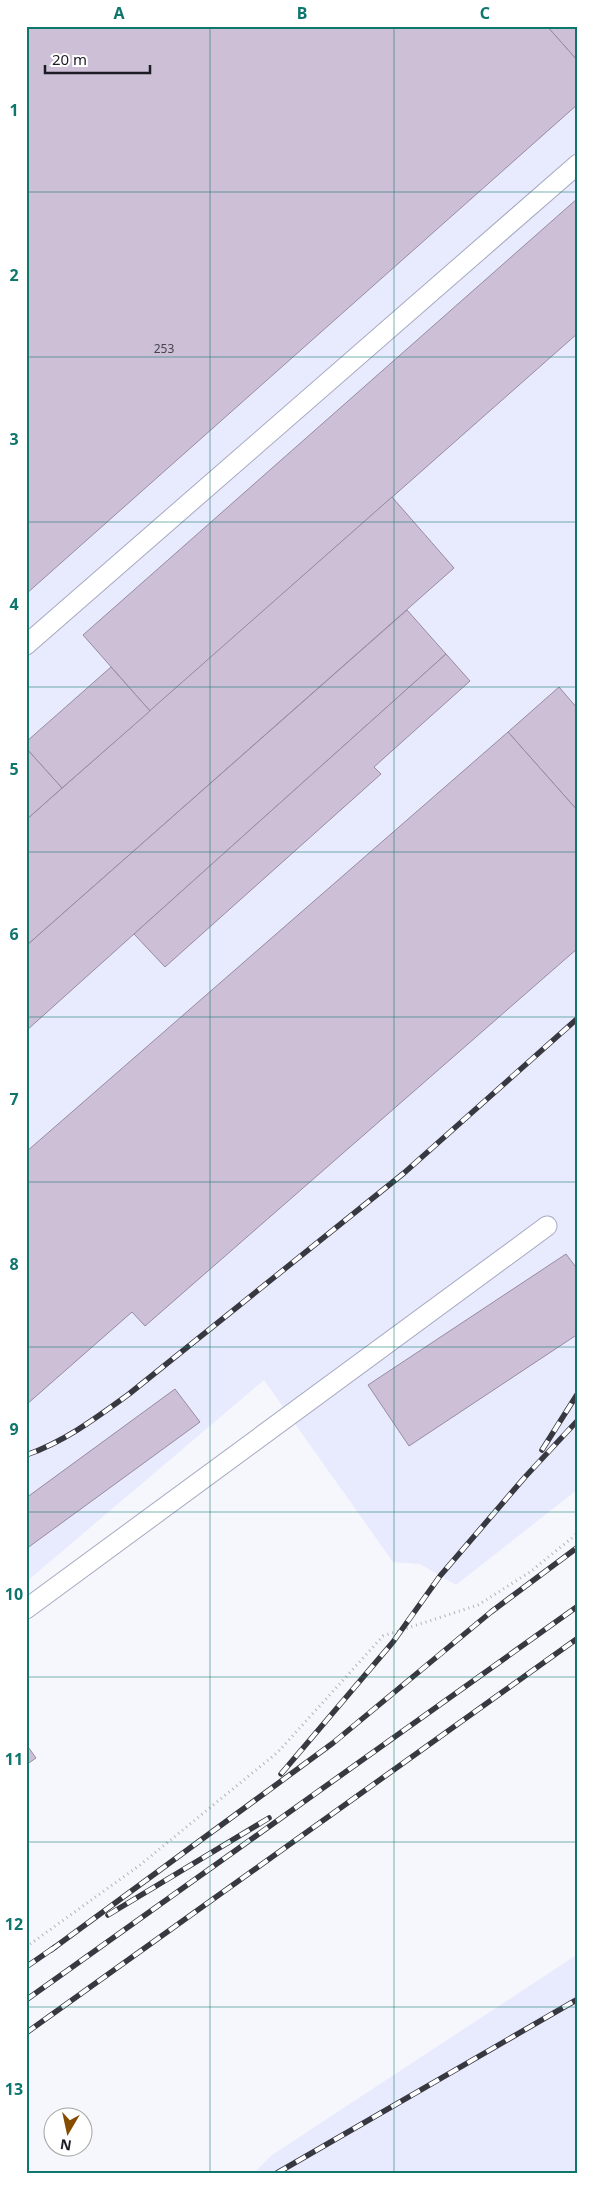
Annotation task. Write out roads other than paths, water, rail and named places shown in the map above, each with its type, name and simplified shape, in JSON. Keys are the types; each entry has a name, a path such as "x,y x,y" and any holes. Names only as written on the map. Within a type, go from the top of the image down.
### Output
{"lane":[{"path":"26,645 578,164"},
{"path":"26,1609 547,1226"}],"railway":[{"path":"26,1455 67,1436 129,1394 404,1173 578,1018"},
{"path":"542,1450 578,1393"},
{"path":"281,1774 393,1642 440,1576 525,1477 578,1420"},
{"path":"51,1950 333,1743 491,1612 578,1547"},
{"path":"26,2000 578,1606"},
{"path":"26,2033 578,1638"},
{"path":"108,1915 269,1818"},
{"path":"26,1967 55,1947"},
{"path":"277,2173 578,1999"}]}
